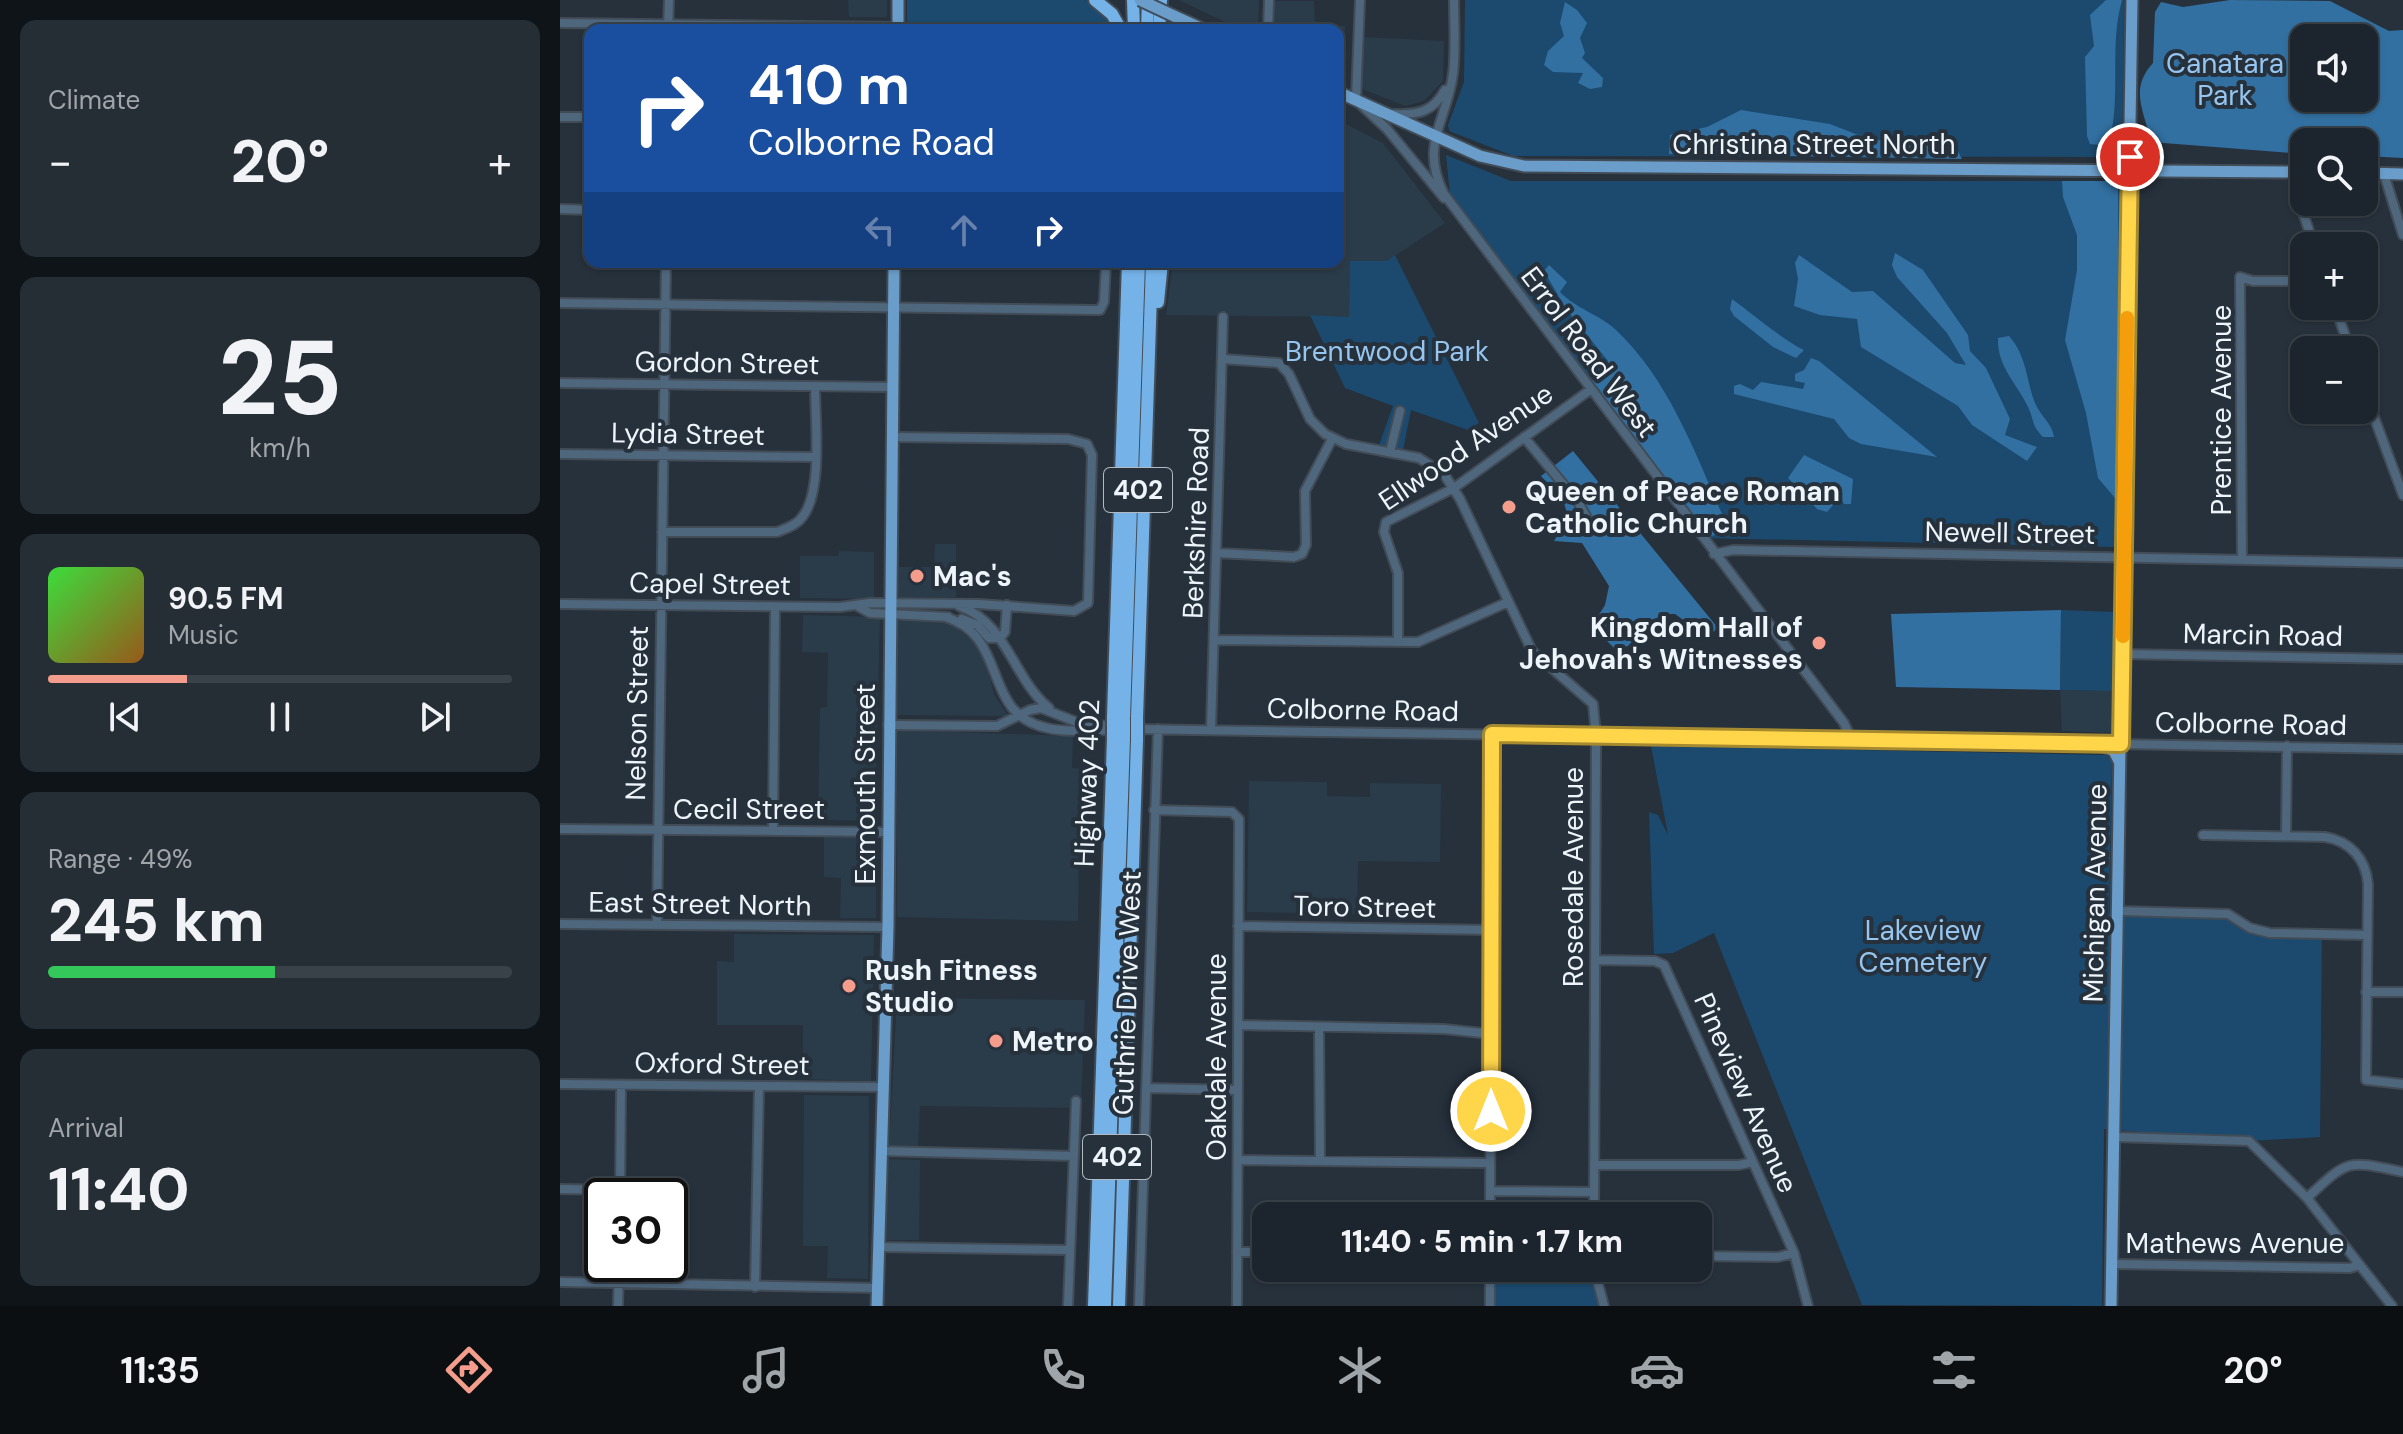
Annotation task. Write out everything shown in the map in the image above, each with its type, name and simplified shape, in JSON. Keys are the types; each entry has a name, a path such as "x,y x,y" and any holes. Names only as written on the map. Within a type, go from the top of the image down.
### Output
{"highway":[{"path":"1095,0 1112,14 1118,24"},
{"path":"1135,24 1137,0"},
{"path":"1147,24 1148,0"},
{"path":"1154,0 1158,24"},
{"path":"1160,24 1162,0"},
{"name":"Highway 402","path":"1091,1306 1128,728 1122,437 1125,268"},
{"path":"1119,1306 1139,268"},
{"name":"Highway 402","path":"1112,1306 1128,728 1146,268"},
{"path":"1150,401 1152,268"},
{"path":"1105,1306 1128,728 1161,268"}],"main road":[{"path":"898,0 898,24"},
{"path":"1137,0 1192,24"},
{"name":"Michigan Avenue","path":"2111,1306 2132,0"},
{"name":"Christina Street North","path":"1344,95 1493,160 1545,167 2290,172"},
{"path":"2378,174 2403,174"},
{"name":"Exmouth Street","path":"877,1306 888,927 894,268"},
{"path":"2100,744 2114,751 2121,765"}],"street":[{"path":"668,24 669,0"},
{"path":"1268,24 1269,0"},
{"path":"1360,0 1356,100 1393,136 1452,206"},
{"path":"1388,114 1415,115 1434,106 1449,82 1454,62 1454,0"},
{"path":"560,23 587,24"},
{"name":"Errol Road West","path":"1454,62 1434,135 1435,170 1452,206 1844,723 1851,739"},
{"path":"560,117 584,117"},
{"path":"2384,174 2403,235"},
{"path":"560,209 584,210"},
{"name":"Nelson Street","path":"657,925 666,268"},
{"path":"560,303 1102,308 1105,268"},
{"name":"Prentice Avenue","path":"2242,559 2240,277 2253,281 2290,281"},
{"name":"Berkshire Road","path":"1211,729 1223,317"},
{"path":"1217,553 1294,557 1302,554 1306,545 1305,491 1332,439 1310,419 1282,365 1268,359 1223,359"},
{"name":"Gordon Street","path":"560,383 893,387"},
{"path":"662,532 777,532 793,525 803,516 813,497 815,386"},
{"name":"Ellwood Avenue","path":"1398,642 1398,573 1384,525 1392,517 1454,488 1590,390"},
{"path":"1390,452 1400,411"},
{"path":"2377,424 2403,495"},
{"name":"Capel Street","path":"560,604 889,608 951,604 1074,611 1084,607 1089,598 1092,455 1087,444 1068,439 892,437"},
{"path":"1524,437 1578,502 1592,527"},
{"name":"Rosedale Avenue","path":"1332,439 1419,458 1437,468 1454,488 1534,654 1590,699 1595,710 1594,1202"},
{"name":"Lydia Street","path":"560,454 815,457"},
{"name":"Newell Street","path":"1714,554 1733,550 2403,563"},
{"path":"1214,640 1398,642 1433,638 1508,602"},
{"name":"Capel Street","path":"951,604 977,615 1000,638 1026,682 1056,712"},
{"path":"1000,638 1005,632 1007,605"},
{"path":"773,831 775,607"},
{"name":"Capel Street","path":"889,608 972,622 992,639 1000,638"},
{"name":"Capel Street","path":"945,617 967,626 984,645 1002,696 1020,716"},
{"name":"Marcin Road","path":"2122,654 2403,659"},
{"name":"Colborne Road","path":"888,725 997,726 1034,709 1056,712 1079,723 1128,728"},
{"name":"Colborne Road","path":"1020,716 1057,730 1211,729 2403,749"},
{"path":"997,726 1019,721 1035,724"},
{"name":"Guthrie Drive West","path":"1139,1306 1158,729"},
{"path":"1490,1202 1492,734"},
{"path":"2286,836 2287,746"},
{"name":"Oakdale Avenue","path":"1154,810 1232,812 1240,825 1237,1306"},
{"name":"Cecil Street","path":"560,829 889,832"},
{"path":"2203,835 2332,838 2358,856 2368,877 2365,1076 2368,1083 2403,1084"},
{"path":"2119,911 2228,914 2250,928 2270,933 2367,935"},
{"name":"East Street North","path":"560,924 888,927"},
{"name":"Toro Street","path":"1238,926 1492,930"},
{"name":"Pineview Avenue","path":"1595,960 1655,961 1664,965 1794,1253 1808,1306"},
{"path":"2366,992 2403,992"},
{"path":"1238,1025 1444,1029 1491,1034"},
{"path":"1319,1027 1320,1161"},
{"name":"Oxford Street","path":"560,1084 883,1087"},
{"path":"620,1178 621,1085"},
{"path":"755,1287 759,1087"},
{"path":"1146,1088 1238,1090"},
{"path":"1068,1306 1076,1101"},
{"path":"2115,1137 2249,1141 2307,1198 2392,1306"},
{"path":"880,1151 1074,1156"},
{"path":"1238,1160 1490,1163"},
{"path":"1594,1165 1739,1165 1753,1162"},
{"path":"2307,1198 2345,1164 2362,1163 2403,1172"},
{"path":"560,1189 584,1191"},
{"path":"1490,1191 1594,1192"},
{"path":"878,1247 1070,1250"},
{"path":"1237,1252 1252,1252"},
{"path":"1712,1256 1778,1257 1794,1253"},
{"name":"Mathews Avenue","path":"2112,1264 2350,1268 2359,1265"},
{"path":"560,1282 877,1288"},
{"path":"1490,1282 1490,1306"},
{"path":"1598,1282 1604,1306"},
{"path":"618,1284 618,1306"}],"shaded area":[{"path":"848,0 887,0 887,17 849,17"},
{"path":"1179,0 1259,0 1258,24 1229,24"},
{"path":"1273,1 1314,1 1315,24 1273,24"},
{"path":"1362,37 1444,41 1443,81 1424,101 1405,106 1360,88"},
{"path":"1344,123 1383,143 1445,223 1387,261 1349,317 1166,315 1172,268 1344,268"},
{"path":"935,544 956,544 956,597 899,597 899,567 934,567"},
{"path":"839,551 874,552 874,599 800,598 800,556 838,556"},
{"path":"803,615 880,617 875,821 818,820 820,708 827,707 828,653 802,652"},
{"path":"913,617 952,624 975,643 986,662 994,694 1008,716 897,715 898,621"},
{"path":"2060,690 2115,691 2113,733 2062,731"},
{"path":"897,730 1073,736 1072,768 1092,769 1092,840 1079,843 1078,921 897,917"},
{"path":"1249,781 1327,782 1327,796 1370,797 1370,783 1441,784 1440,862 1358,861 1357,914 1247,912"},
{"path":"824,837 876,837 876,918 840,918 841,878 824,877"},
{"path":"734,934 874,935 871,1081 803,1079 803,1025 717,1025 717,961 734,962"},
{"path":"897,998 1085,1000 1081,1108 920,1106 918,1147 889,1147"},
{"path":"804,1095 869,1096 868,1279 827,1278 828,1246 803,1246"},
{"path":"887,1159 920,1160 919,1240 886,1240"}],"green space":[{"path":"907,0 1086,0 1111,24 907,24"},
{"path":"1465,0 2124,0 2122,157 1513,156 1449,131 1448,125 1464,82"},
{"path":"2106,0 2122,0 2116,35 2113,122 2110,139 2099,145 2090,144 2087,136 2085,57 2094,46 2090,15"},
{"name":"Canatara Park","path":"2230,0 2330,1 2375,24 2290,24 2290,112 2378,112 2378,25 2389,31 2403,30 2403,158 2378,157 2378,128 2290,128 2290,153 2151,142 2140,91 2153,63 2155,12 2161,2 2183,7"},
{"path":"1565,2 1577,10 1587,23 1580,38 1585,53 1582,58 1603,78 1602,87 1590,89 1578,83 1583,73 1553,72 1544,65 1548,51 1564,36 1560,23"},
{"path":"1741,110 1830,124 1871,140 1924,142 1956,148 1962,159 1669,154 1670,135 1707,127"},
{"path":"1446,155 1511,181 2121,181 2116,547 1704,538 1450,195"},
{"path":"2062,181 2118,181 2120,504 2098,478 2086,413 2065,340 2077,270 2077,235 2063,197"},
{"path":"1895,253 1923,270 1968,335 1970,351 1986,368 2010,419 2005,435 2037,447 2027,461 1972,425 1958,406 1861,347 1857,319 1820,315 1794,306 1798,279 1795,263 1799,255 1852,292 1873,291 1955,363 1966,365 1947,333 1897,277 1892,265"},
{"name":"Brentwood Park","path":"1395,255 1479,423 1468,430 1411,410 1403,450 1379,445 1393,406 1345,388 1310,315 1349,317 1350,261 1387,261"},
{"path":"1549,265 1567,282 1560,292 1616,330 1651,370 1678,416 1722,514 1719,534 1704,538 1588,386 1608,361 1566,309 1544,271"},
{"path":"1732,299 1804,350 1796,358 1773,347 1734,316 1730,309"},
{"path":"2009,336 2023,360 2035,403 2054,437 2043,437 2037,430 2029,409 2004,367 1998,338"},
{"path":"1811,358 1819,361 1937,457 1861,444 1849,438 1834,419 1734,394 1734,386 1740,384 1753,390 1761,382 1803,389 1805,383 1795,381 1795,374 1804,370"},
{"path":"1573,451 1718,628 1707,637 1675,614 1661,614 1628,646 1615,649 1592,626 1605,605 1609,586 1582,543 1554,541 1565,520 1565,506 1541,476"},
{"path":"1804,455 1853,479 1851,504 1844,504 1837,492 1829,494 1834,504 1827,512 1817,509 1788,478"},
{"path":"2061,610 2114,612 2115,691 2060,690"},
{"path":"2061,610 2060,690 1896,687 1891,614"},
{"name":"Lakeview Cemetery","path":"1651,746 2106,755 2112,761 2109,914 2238,916 2269,931 2322,932 2320,1137 2249,1141 2104,1129 2102,1306 1862,1305 1714,933 1673,953 1654,954 1649,812 1658,815 1668,835"},
{"path":"1493,1282 1594,1282 1603,1306 1493,1306"}],"slow traffic":[{"path":"2123,636 2127,318"}],"place":[{"name":"Queen of Peace Roman Catholic Church","path":"1509,507"},
{"name":"Mac's","path":"917,576"},
{"name":"Kingdom Hall of Jehovah's Witnesses","path":"1819,643"},
{"name":"Rush Fitness Studio","path":"849,986"},
{"name":"Metro","path":"996,1041"}],"route":[{"path":"1491,1111 1492,734 2121,744 2130,157"}]}
